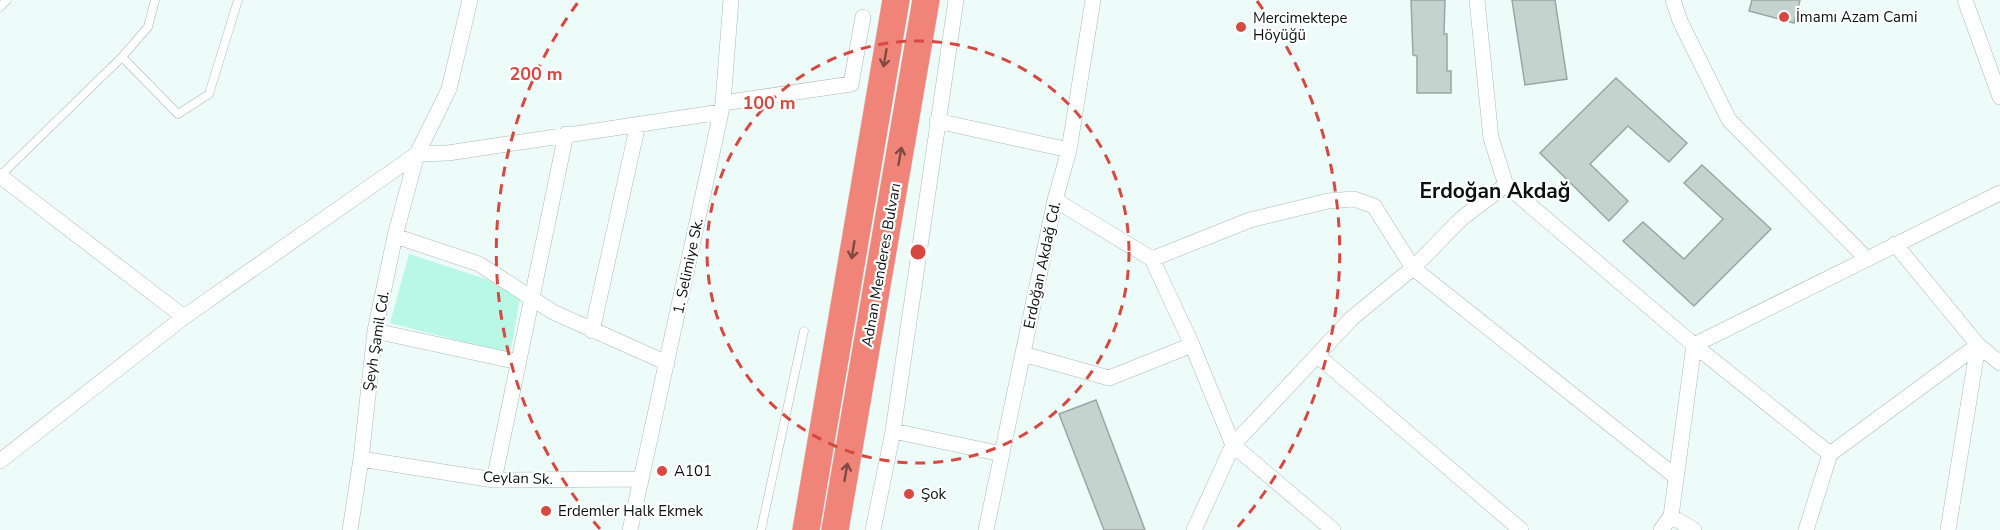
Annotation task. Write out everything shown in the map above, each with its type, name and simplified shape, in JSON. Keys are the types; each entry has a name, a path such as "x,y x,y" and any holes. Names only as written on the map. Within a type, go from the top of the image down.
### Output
{"highway":[{"name":"Adnan Menderes Bulvarı","path":"806,530 896,0"},
{"name":"Adnan Menderes Bulvarı","path":"835,530 926,0"}],"street":[{"name":"Şeyh Şamil Cd.","path":"350,530 361,459 375,331 395,236 417,154 449,88 470,0"},
{"name":"1. Selimiye Sk.","path":"630,530 722,108 731,0"},
{"path":"873,530 893,431 956,0"},
{"name":"Erdoğan Akdağ Cd.","path":"986,530 1055,200 1069,150 1093,0"},
{"path":"1476,0 1491,138 1506,185 1694,345 1830,454"},
{"path":"1673,0 1680,21 1729,120 1867,259"},
{"path":"1965,0 2000,97"},
{"path":"0,461 184,317 417,154 448,153 638,124 851,84 863,17"},
{"path":"937,121 1069,150"},
{"path":"592,331 638,124"},
{"path":"494,480 566,134"},
{"path":"0,176 184,317"},
{"path":"1194,530 1233,445 1352,318 1413,268 1462,218 1506,185"},
{"path":"1694,345 2000,193"},
{"path":"1152,259 1250,220 1328,201 1354,199 1374,206 1413,268 1677,477"},
{"path":"1055,200 1152,259 1192,345 1233,445 1333,530"},
{"path":"395,236 478,264 532,299 592,331 667,363"},
{"path":"1896,244 1978,345 2000,363"},
{"path":"375,331 519,362"},
{"path":"1023,354 1109,378 1192,345"},
{"path":"1661,530 1671,516 1694,345"},
{"path":"1806,530 1830,454 1978,345"},
{"path":"1948,530 1978,345"},
{"path":"1318,356 1521,530"},
{"path":"893,431 1002,454"},
{"name":"Ceylan Sk.","path":"361,459 494,480 641,479"},
{"path":"1671,516 1694,530"}],"lane":[{"path":"0,7 7,0"},
{"path":"0,176 122,57 148,27 156,0"},
{"path":"122,57 178,114 209,94 238,0"},
{"path":"761,530 804,331"}],"green space":[{"path":"409,254 486,279 520,299 510,354 390,323"}],"building":[{"path":"1411,0 1445,0 1444,34 1447,34 1447,71 1451,71 1451,93 1417,93 1417,56 1413,55"},
{"path":"1512,0 1555,0 1567,79 1525,85"},
{"name":"İmamı Azam Cami","path":"1752,0 1800,0 1794,23 1749,11"},
{"path":"1616,78 1687,143 1669,162 1628,126 1590,164 1628,201 1609,221 1540,153"},
{"path":"1702,165 1771,229 1694,306 1623,241 1643,222 1684,259 1723,219 1684,183"},
{"path":"1096,400 1145,530 1104,530 1059,414"}],"place":[{"name":"İmamı Azam Cami","path":"1784,17"},
{"name":"Mercimektepe Höyüğü","path":"1241,27"},
{"name":"A101","path":"662,471"},
{"name":"Şok","path":"909,494"},
{"name":"Erdemler Halk Ekmek","path":"546,511"}],"district":[{"name":"Erdoğan Akdağ","path":"1495,191"}]}
